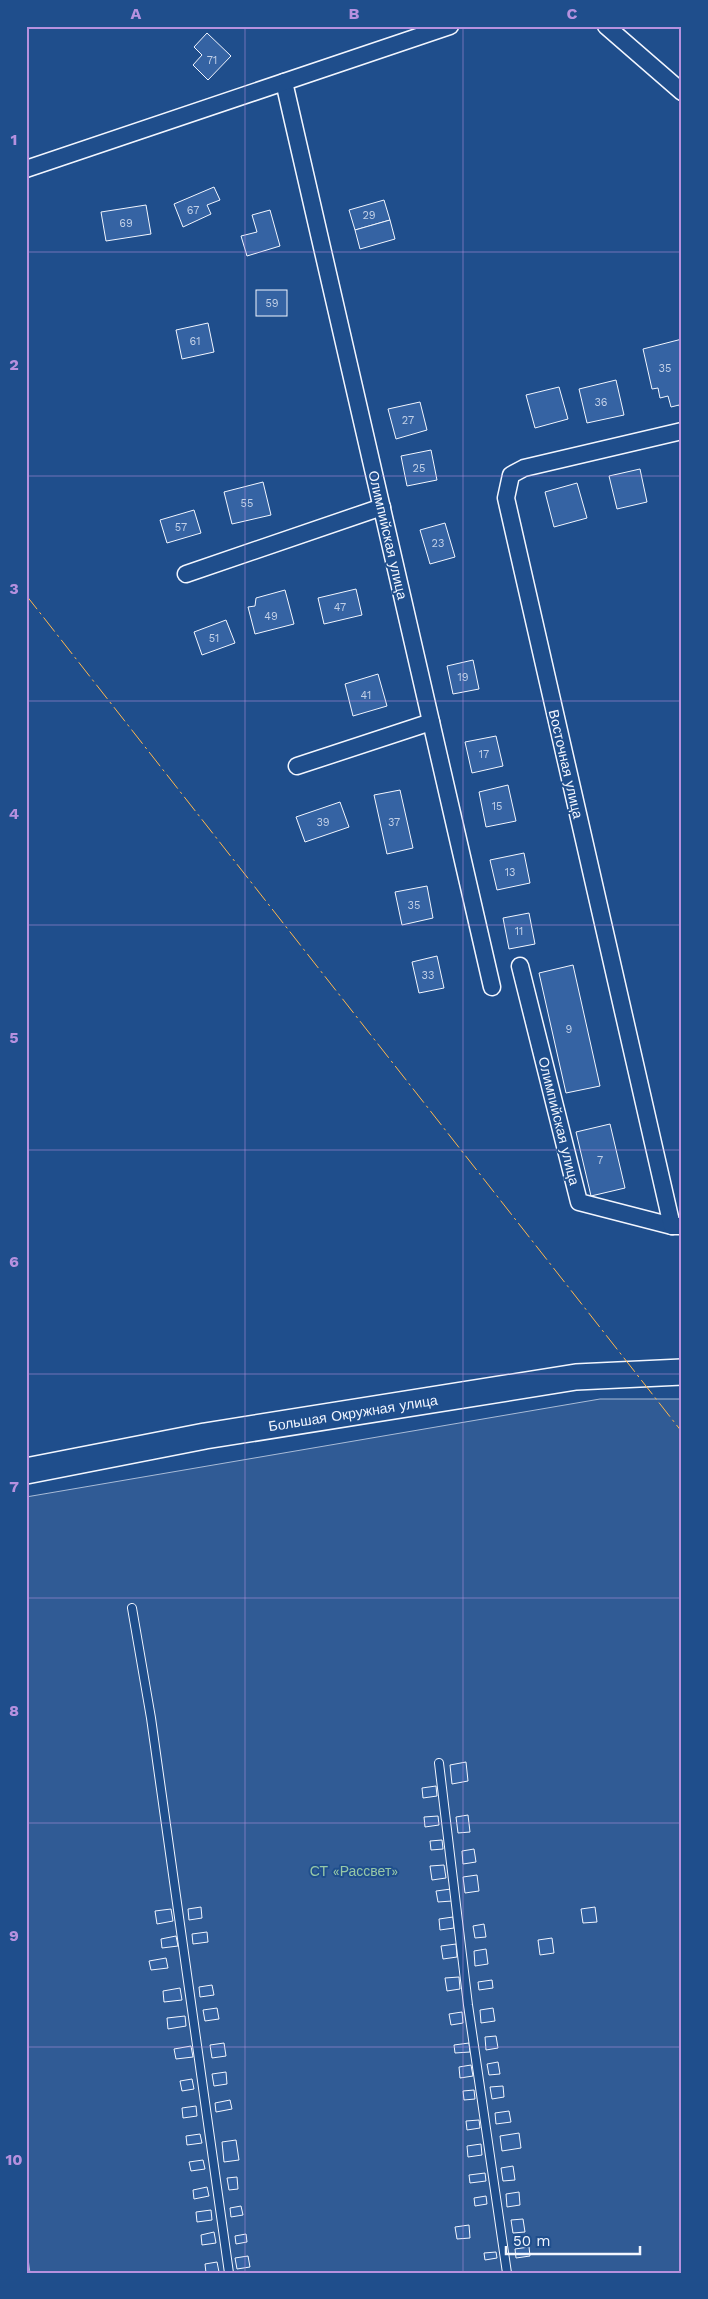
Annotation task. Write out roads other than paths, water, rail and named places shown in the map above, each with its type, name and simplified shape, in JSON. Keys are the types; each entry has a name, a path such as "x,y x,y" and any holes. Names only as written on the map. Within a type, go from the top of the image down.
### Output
{"main road":[{"name":"Большая Окружная улица","path":"26,1471 205,1436 576,1377 682,1372"}],"street":[{"path":"26,169 450,26"},
{"path":"606,26 682,92"},
{"name":"Олимпийская улица","path":"284,82 492,987"},
{"name":"Восточная улица","path":"677,1226 506,498 511,475 524,468 682,430"},
{"path":"186,574 382,507"},
{"path":"297,766 431,722"},
{"name":"Олимпийская улица","path":"520,966 579,1202 677,1226"}],"lane":[{"path":"132,1608 154,1738 229,2273"},
{"path":"439,1763 468,2005 507,2273"}],"park label":[{"name":"СТ «Рассвет»","path":"354,1871"}]}
